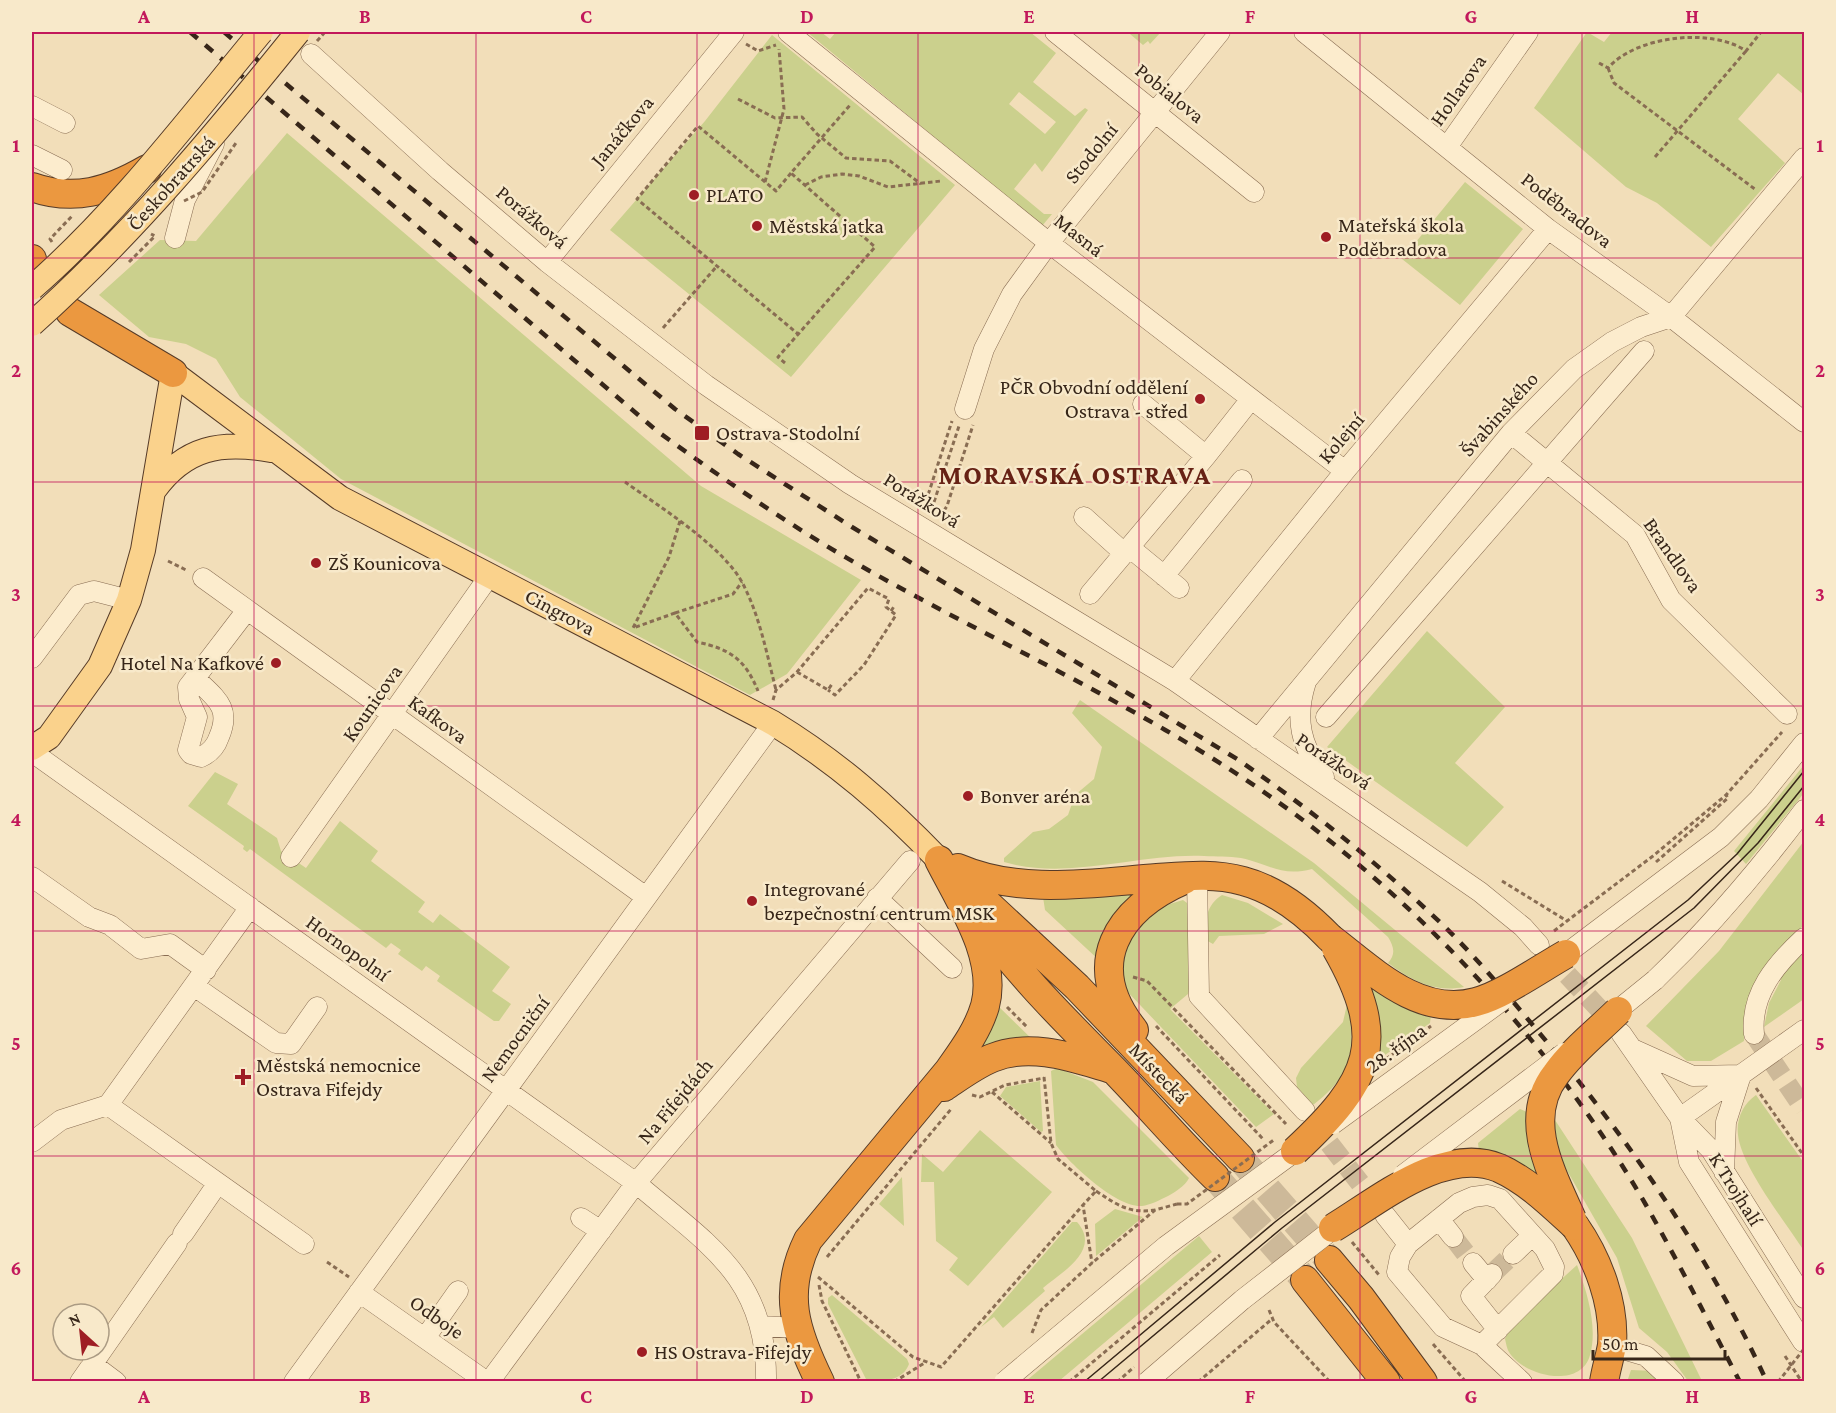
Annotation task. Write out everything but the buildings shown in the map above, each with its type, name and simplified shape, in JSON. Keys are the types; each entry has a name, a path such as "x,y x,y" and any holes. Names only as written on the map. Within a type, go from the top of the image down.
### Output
{"highway":[{"path":"32,187 54,194 88,194 129,180 147,169"},
{"path":"75,307 173,373"},
{"path":"939,860 984,879 1023,885 1078,884 1197,875 1238,880 1271,892 1299,909 1330,938 1405,993 1428,1002 1454,1005 1483,1000 1560,943"},
{"path":"820,1382 797,1328 792,1297 795,1275 808,1240 927,1097 969,1041 986,997 986,977 980,947 939,860"},
{"name":"Místecká","path":"939,860 1077,987 1236,1154 1128,1022 1115,1000 1109,972 1115,937 1132,913 1159,892 1197,875"},
{"name":"Místecká","path":"939,860 996,942 1054,1011 1114,1069 1215,1177"},
{"path":"1295,1151 1341,1105 1359,1075 1367,1052 1363,1004 1330,938"},
{"path":"1603,1379 1612,1346 1609,1306 1596,1264 1575,1226 1544,1154 1540,1131 1541,1113 1555,1075 1624,1031"},
{"path":"927,1097 992,1058 1015,1053 1043,1065 1114,1069"},
{"path":"1333,1228 1414,1179 1444,1166 1465,1163 1491,1166 1514,1177 1575,1226"},
{"path":"1329,1260 1362,1298 1443,1382"},
{"path":"1305,1280 1338,1317 1386,1382"},
{"path":"1362,1298 1423,1382"}],"main road":[{"name":"Českobratrská","path":"32,269 91,231 147,169 261,32"},
{"name":"Českobratrská","path":"32,324 126,234 228,119 298,32"},
{"name":"Cingrova","path":"173,373 339,498 490,575 772,712 885,804 939,860"},
{"path":"32,750 49,736 100,666 129,600 143,550 173,373"},
{"path":"153,492 167,472 200,452 242,444 273,450"}],"street":[{"name":"Janáčkova","path":"547,261 733,32"},
{"name":"Pobialova","path":"1055,32 1254,192"},
{"name":"Stodolní","path":"965,409 984,349 1011,294 1049,243 1220,32"},
{"name":"Poděbradova","path":"1304,32 1548,229 1671,318 1804,422"},
{"name":"Hollarova","path":"1447,147 1528,32"},
{"name":"Masná","path":"783,38 863,92 1049,243 1345,471"},
{"name":"Porážková","path":"311,54 440,171 547,261 706,385 850,484 1175,681 1480,892 1523,927 1539,945"},
{"path":"32,106 65,123"},
{"path":"176,238 185,200 228,119"},
{"path":"32,155 62,170"},
{"path":"1671,318 1804,158"},
{"name":"Kolejní","path":"1175,681 1345,471 1548,229"},
{"name":"Švabinského","path":"1258,739 1511,433 1574,369 1612,342 1641,327 1671,318"},
{"path":"1326,717 1644,351"},
{"path":"1090,594 1251,399"},
{"path":"1143,404 1206,456"},
{"name":"Brandlova","path":"1511,433 1635,535 1671,600 1788,719"},
{"path":"1164,576 1242,480"},
{"path":"1084,517 1179,588"},
{"name":"Kounicova","path":"291,857 490,575"},
{"name":"Kafkova","path":"203,578 646,897"},
{"path":"32,658 79,595 94,591 129,600"},
{"path":"195,678 247,610"},
{"path":"1307,678 1300,702 1300,731 1312,759 1331,787"},
{"name":"Nemocniční","path":"294,1382 646,897 772,712"},
{"name":"28. října","path":"1004,1382 1166,1246 1295,1151 1560,943 1721,837 1759,800 1804,743"},
{"name":"Hornopolní","path":"32,750 636,1183 735,1271 747,1290 761,1326 766,1382"},
{"path":"1147,1382 1242,1300 1333,1228 1624,1031 1756,874 1804,810"},
{"name":"Na Fifejdách","path":"488,1382 636,1183 910,861"},
{"path":"1197,875 1198,996 1305,1111"},
{"path":"32,877 89,917 110,925 141,949 170,944 206,970"},
{"path":"877,898 952,968"},
{"path":"32,1142 61,1120 108,1105 250,908"},
{"path":"1754,1034 1754,1011 1763,987 1775,969 1804,938"},
{"path":"194,986 276,1043 291,1044 317,1007"},
{"path":"1624,1031 1680,1118 1804,1030"},
{"path":"1624,1031 1693,1076 1742,1075"},
{"path":"1724,1172 1726,1122 1742,1075"},
{"path":"108,1105 304,1244"},
{"name":"K Trojhalí","path":"1680,1118 1711,1150 1804,1298"},
{"name":"K Trojhalí","path":"1680,1118 1689,1162 1804,1346"},
{"path":"80,1382 218,1183"},
{"path":"1482,1345 1553,1274 1554,1267 1545,1250 1500,1199 1488,1195 1473,1197 1459,1203 1408,1244 1400,1257 1397,1272 1443,1327 1482,1345 1522,1382"},
{"path":"1385,1215 1408,1244"},
{"path":"581,1218 601,1231"},
{"path":"1438,1220 1453,1237"},
{"path":"1513,1254 1532,1236"},
{"path":"1473,1263 1490,1277 1470,1296 1498,1330"},
{"name":"Odboje","path":"361,1289 488,1382"},
{"path":"425,1338 458,1291"},
{"path":"761,1326 797,1328"},
{"path":"1612,1346 1646,1356 1674,1382"},
{"path":"92,1364 116,1382"}],"path":[{"path":"733,32 754,50 783,38 782,119 765,183"},
{"path":"1655,157 1761,32"},
{"path":"1608,69 1618,59 1636,49 1677,39 1720,40 1746,51"},
{"path":"1599,63 1608,69 1614,83 1767,203"},
{"path":"798,334 637,198 698,126 776,191 863,92"},
{"path":"738,99 775,118 802,117 821,138 849,159 890,161 921,184"},
{"path":"785,363 778,357 875,247 791,173"},
{"path":"805,185 825,175 842,174 866,178 888,187 921,184 963,174"},
{"path":"56,245 50,239 79,210"},
{"path":"660,331 717,266"},
{"path":"934,502 965,409"},
{"path":"911,522 929,492 956,410 965,409 977,414 947,506 931,534"},
{"path":"625,482 680,521 718,555 742,582 755,610 776,690 772,712"},
{"path":"680,521 669,557 633,628 733,594 742,582"},
{"path":"776,690 797,672 868,588 889,599 886,607 897,615 864,665 835,695 797,672"},
{"path":"891,610 895,605"},
{"path":"675,613 697,642 724,648 749,670 760,696"},
{"path":"828,690 832,684"},
{"path":"1560,943 1567,921 1726,795 1747,775 1788,719"},
{"path":"1659,865 1656,861 1704,821 1728,798 1726,795"},
{"path":"1502,881 1567,921"},
{"path":"1129,976 1147,981 1286,1124"},
{"path":"986,997 999,999 1041,1041 1051,1143 1058,1159 1096,1191 1120,1207 1137,1213 1177,1204"},
{"path":"1151,1021 1264,1140"},
{"path":"964,1098 970,1095 980,1097 992,1092 1043,1065"},
{"path":"1756,1088 1804,1156"},
{"path":"992,1092 1051,1143"},
{"path":"824,1260 958,1101"},
{"path":"818,1277 912,1357 941,1367 1096,1191"},
{"path":"1083,1205 1092,1263"},
{"path":"1031,1335 1041,1310 1155,1210"},
{"path":"1069,1382 1220,1255"},
{"path":"327,1262 361,1289"},
{"path":"821,1269 818,1277 822,1301 861,1382"},
{"path":"1269,1310 1272,1319 1330,1382"},
{"path":"1198,1382 1272,1319"},
{"path":"1778,1382 1804,1346"},
{"path":"1785,1356 1802,1382"},
{"path":"894,1382 927,1362"}],"green space":[{"path":"807,32 821,32 830,39 836,32 1030,32 1056,53 1033,82 1075,116 1085,108 1088,110 1042,172 1035,163 1014,189 1044,214 1052,214 1042,226","holes":["1019,92 1056,122 1045,134 1009,104"]},
{"path":"1132,32 1161,32 1150,44 1148,41 1143,45 1130,34"},
{"path":"1587,32 1604,42 1612,32 1746,32 1751,34 1752,32 1804,32 1804,95 1778,73 1738,119 1785,163 1711,247 1657,203 1626,187 1534,108"},
{"path":"772,35 955,185 791,377 610,230 705,121"},
{"path":"287,133 701,486 861,580 787,674 750,695 341,479 240,397 216,359 186,344 149,337 99,295 160,240 196,241"},
{"path":"1465,182 1523,229 1460,305 1402,259"},
{"path":"1427,631 1505,707 1455,763 1504,807 1467,847 1327,747"},
{"path":"1080,700 1314,863 1464,987 1443,988 1423,984 1388,963 1393,950 1388,937 1312,869 1283,871 1241,858 1204,856 1154,858 1053,869 1004,862 1004,858 1033,832 1049,829 1068,815 1075,795 1094,779 1102,747 1072,713"},
{"path":"1804,765 1804,793 1746,864 1734,851"},
{"path":"215,772 238,784 227,804 277,838 281,851 306,868 340,821 378,851 371,861 425,902 418,912 433,923 440,914 510,967 492,991 511,1004 499,1021 494,1021 437,981 440,976 426,966 422,971 398,954 401,950 391,943 386,948 250,849 247,852 243,849 244,846 188,806"},
{"path":"1804,841 1804,925 1780,950 1760,976 1748,1006 1744,1041 1711,1061 1687,1061 1646,1026 1719,951"},
{"path":"1139,893 1100,961 1045,910 1043,897"},
{"path":"1222,895 1248,903 1283,924 1264,934 1219,936 1213,944 1204,939 1206,920 1213,904"},
{"path":"1183,900 1187,903 1192,971 1188,994 1170,1009 1274,1114 1256,1127 1122,986 1121,959 1128,939 1160,907"},
{"path":"1804,950 1804,999 1764,1027 1769,1003 1781,980 1780,976"},
{"path":"1372,986 1431,1015 1430,1023 1385,1055 1377,1052 1368,989"},
{"path":"1348,1000 1351,1032 1349,1058 1337,1082 1313,1105 1297,1087 1296,1078 1301,1068 1343,1022"},
{"path":"995,1003 1037,1044 970,1051"},
{"path":"1057,1068 1093,1082 1189,1178 1185,1184 1177,1191 1152,1203 1142,1206 1132,1205 1107,1193 1083,1173 1056,1145 1051,1071"},
{"path":"1040,1081 1043,1131 1041,1132 1000,1096 1006,1087"},
{"path":"1756,1095 1804,1163 1804,1251 1755,1178 1741,1148 1738,1135 1739,1118 1747,1103"},
{"path":"1520,1109 1527,1112 1528,1148 1540,1180 1479,1151 1478,1143"},
{"path":"1555,1120 1632,1238 1702,1381 1688,1381 1667,1352 1639,1328 1617,1258 1561,1160 1554,1139"},
{"path":"980,1130 1052,1192 968,1286 949,1270 958,1258 936,1241 934,1182 921,1182 922,1154 943,1172"},
{"path":"902,1177 904,1226 879,1204"},
{"path":"1115,1209 1143,1217 1096,1256 1095,1224"},
{"path":"1072,1222 1077,1222 1083,1232 1085,1242 1076,1260 1043,1288 1045,1291 1003,1328 994,1317 981,1327"},
{"path":"1199,1236 1212,1252 1059,1381 1026,1381"},
{"path":"1577,1265 1588,1298 1593,1333 1590,1355 1585,1366 1576,1373 1564,1376 1551,1376 1526,1368 1508,1351 1505,1339 1511,1325"},
{"path":"832,1295 907,1359 909,1364 902,1374 885,1381 867,1381 828,1304 828,1298"},
{"path":"1631,1370 1654,1371 1661,1382 1627,1382"}],"tunnel":[{"path":"1547,953 1617,1028"},
{"path":"1754,1034 1804,1109"},
{"path":"1311,1120 1381,1210"},
{"path":"1240,1158 1329,1260"},
{"path":"1215,1177 1305,1280"},
{"path":"1453,1237 1473,1263"},
{"path":"1492,1274 1513,1254"}],"tram line":[{"path":"1084,1382 1275,1222 1688,900 1737,854 1804,771"},
{"path":"1098,1382 1282,1228 1694,908 1758,843 1804,786"}],"railway":[{"path":"190,32 657,431 767,508 835,551 937,608 1092,689 1194,747 1302,820 1360,866 1416,915 1468,969 1565,1083 1608,1143 1646,1205 1740,1382"},
{"path":"224,32 675,409 738,454 852,527 1237,759 1287,794 1359,850 1405,890 1475,958 1547,1042 1609,1121 1694,1246 1744,1334 1766,1380"}],"place":[{"name":"PLATO","path":"694,195"},
{"name":"Městská jatka","path":"757,226"},
{"name":"Mateřská škola Poděbradova","path":"1326,237"},
{"name":"PČR Obvodní oddělení Ostrava - střed","path":"1200,399"},
{"name":"Ostrava-Stodolní","path":"702,433"},
{"name":"ZŠ Kounicova","path":"316,563"},
{"name":"Hotel Na Kafkové","path":"276,663"},
{"name":"Bonver aréna","path":"968,796"},
{"name":"Integrované bezpečnostní centrum MSK","path":"752,901"},
{"name":"Městská nemocnice Ostrava Fifejdy","path":"243,1077"},
{"name":"HS Ostrava-Fifejdy","path":"642,1352"}],"district":[{"name":"MORAVSKÁ OSTRAVA","path":"1075,475"}]}
